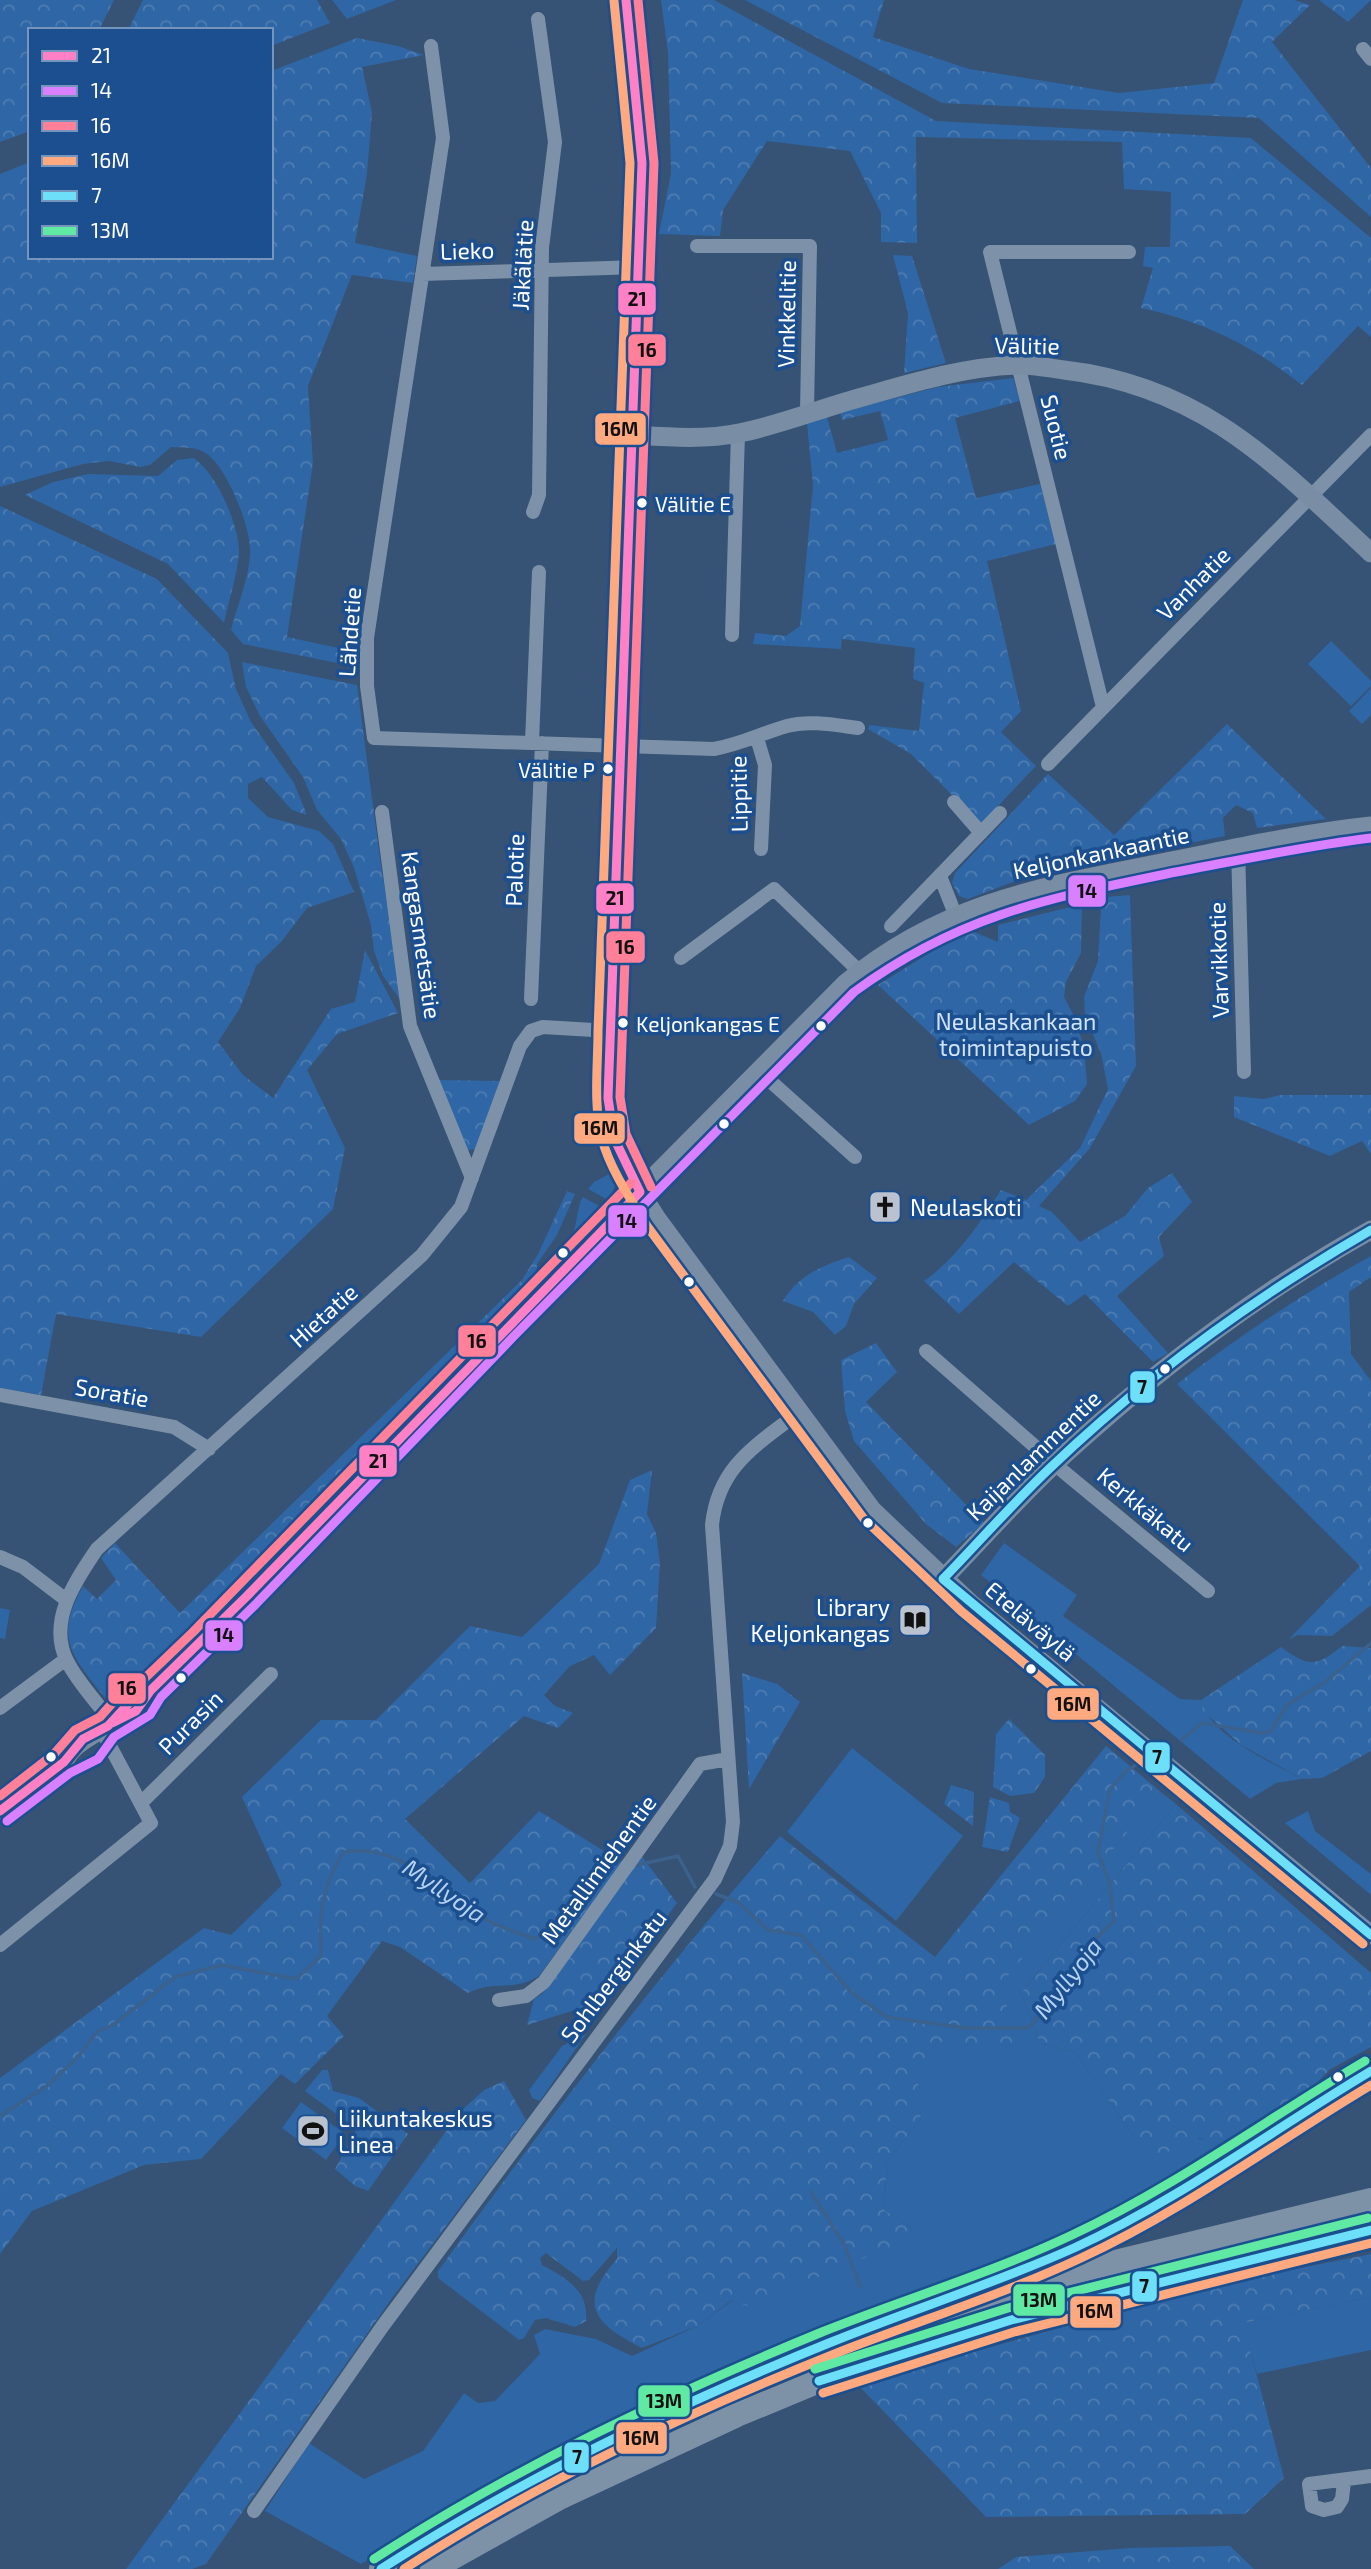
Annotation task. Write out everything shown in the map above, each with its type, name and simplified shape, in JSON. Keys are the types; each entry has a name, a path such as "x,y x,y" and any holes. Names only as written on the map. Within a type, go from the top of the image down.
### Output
{"highway":[{"path":"381,2569 455,2522 554,2467 828,2343 1074,2248 1171,2198 1371,2071"},
{"path":"828,2343 1070,2273 1371,2200"},
{"path":"432,2569 561,2497 737,2414 824,2379 1011,2320 1371,2230"}],"main road":[{"name":"Eteläväylä","path":"626,0 642,163 610,1031 611,1123 614,1138 640,1192 657,1219 872,1510 943,1579 1371,1935"},
{"name":"Välitie","path":"633,435 701,436 738,433 935,377 1018,365 1089,373 1127,382 1177,400 1212,418 1263,453 1371,553"},
{"name":"Keljonkankaantie","path":"0,1811 64,1762 76,1759 98,1742 117,1712 139,1693 150,1690 247,1596 759,1071 860,972 884,953 955,914 1039,888 1238,848 1371,826"},
{"name":"Kaijanlammentie","path":"943,1579 1055,1464 1180,1356 1293,1277 1371,1230"}],"street":[{"name":"Jäkälätie","path":"533,512 539,495 542,248 555,142 538,19"},
{"name":"Lähdetie","path":"431,46 443,138 366,638 367,686 374,738 714,749 757,738 788,725 821,723 858,728"},
{"name":"Vinkkelitie","path":"697,246 810,246 807,412"},
{"name":"Suotie","path":"1103,706 990,252 1129,252"},
{"name":"Lieko","path":"422,274 639,267"},
{"path":"732,635 738,433"},
{"name":"Vanhatie","path":"1048,764 1371,435"},
{"name":"Palotie","path":"531,999 538,572"},
{"name":"Lippitie","path":"757,738 765,765 761,849"},
{"path":"954,802 981,833"},
{"name":"Kangasmetsätie","path":"382,812 410,1026 472,1178"},
{"path":"891,926 1000,813"},
{"name":"Varvikkotie","path":"1238,848 1244,1072"},
{"path":"940,876 955,914"},
{"path":"681,958 774,889 860,972"},
{"name":"Hietatie","path":"65,1599 97,1549 422,1255 461,1207 520,1046 531,1031 543,1027 610,1031"},
{"path":"759,1071 855,1157"},
{"name":"Kerkkäkatu","path":"926,1351 1055,1464 1208,1591"},
{"name":"Soratie","path":"0,1395 174,1427 209,1448"},
{"name":"Sohlberginkatu","path":"254,2511 382,2327 715,1879 730,1846 733,1822 712,1525 714,1505 727,1474 798,1413"},
{"path":"0,1557 23,1567 65,1599 62,1619 66,1659 107,1727 151,1823 0,1945"},
{"path":"0,1708 66,1659"},
{"name":"Purasin","path":"141,1803 271,1674"},
{"name":"Metallimiehentie","path":"499,2000 526,1996 545,1981 700,1764 728,1759"},
{"path":"1344,2482 1371,2476"}],"green space":[{"path":"0,0 114,0 100,28 28,28 28,132 0,142"},
{"path":"143,0 317,0 330,23 273,45 273,28 129,28"},
{"path":"332,0 396,0 347,19"},
{"path":"661,0 714,0 936,121 1251,138 1371,238 1371,337 1358,326 1302,385 1265,358 1226,337 1185,320 1141,308 1153,268 1143,266 1145,247 1170,247 1171,192 1124,189 1122,142 916,137 917,243 881,242 881,213 850,151 767,141 723,210 720,236 659,234 671,173 668,53"},
{"path":"745,0 884,0 873,37 969,69 1119,93 1214,83 1243,0 1294,0 1310,5 1272,42 1371,168 1371,217 1259,118 942,103"},
{"path":"1319,0 1371,0 1348,22"},
{"path":"357,38 398,46 424,55 362,67 372,112 367,174 355,243 417,256 413,283 352,275 308,386 313,463 287,637 357,652 357,667 243,644 231,630 247,575 250,556 248,532 231,487 215,462 203,451 171,447 150,465 140,467 109,461 83,464 0,487 0,174 28,163 28,259 273,259 273,70"},
{"path":"893,255 912,256 946,363 904,373 908,313"},
{"path":"1013,378 1020,401 955,418 976,498 1040,484 1056,544 987,561 1021,711 1001,732 1036,766 981,824 911,754 868,729 870,725 919,731 924,683 913,679 915,648 842,639 841,649 753,644 755,633 786,636 800,626 813,485 807,423 827,417 837,453 888,440 880,411 842,420 840,412 938,387"},
{"path":"193,458 202,465 218,487 231,515 238,542 237,570 224,623 168,564 25,495 53,482 88,474 158,476 177,460"},
{"path":"0,506 157,579 228,653 236,689 251,722 294,783 307,815 292,810 262,777 248,784 248,798 268,817 319,831 333,844 354,892 307,908 281,942 256,966 240,1008 218,1042 243,1075 273,1098 331,1009 355,1002 365,950 398,1013 337,1034 307,1070 345,1148 333,1209 201,1337 56,1314 41,1395 0,1388"},
{"path":"1331,641 1371,681 1371,686 1351,706 1308,664"},
{"path":"242,662 357,685 381,866 404,1005 383,976 374,951 371,925 354,868 341,839 317,810 303,777 260,716 246,687"},
{"path":"1371,688 1371,715 1362,724 1349,711"},
{"path":"1227,724 1326,819 1257,828 1253,813 1236,805 1223,818 1225,836 1034,874 968,899 959,896 952,883 955,873 1048,774 1114,835"},
{"path":"1130,895 1136,1066 1090,1148 1039,1206 1052,1212 1080,1242 1125,1216 1148,1188 1172,1173 1192,1202 1159,1237 1164,1256 1117,1296 1168,1353 1153,1362 1085,1294 1068,1306 1014,1262 959,1314 924,1281 958,1251 1001,1190 1026,1200 1080,1148 1108,1089 1101,1053 1085,1016 1084,997 1098,961 1101,905 1105,897"},
{"name":"Neulaskankaan toimintapuisto","path":"1082,904 1081,953 1066,982 1064,997 1075,1018 1084,1048 1087,1084 1075,1101 1029,1125 878,985 944,944 972,931 998,942 998,925"},
{"path":"436,1080 505,1081 481,1149 465,1150"},
{"path":"1280,1095 1371,1095 1371,1154 1362,1141 1330,1156 1234,1117 1234,1096 1264,1099"},
{"path":"615,1171 618,1181 608,1200 588,1189 594,1182"},
{"path":"567,1191 575,1194 557,1235 537,1264 536,1275 525,1293 210,1622 194,1628 161,1669 129,1697 115,1694 106,1699 76,1659 68,1634 74,1604 83,1586 97,1599 116,1580 101,1558 115,1543 180,1613 522,1280 538,1254"},
{"path":"583,1197 603,1208 572,1241 580,1202"},
{"path":"1371,1256 1371,1277 1349,1292 1351,1354 1371,1381 1371,1605 1332,1636 1298,1635 1289,1639 1360,1566 1177,1384 1271,1316"},
{"path":"849,1257 877,1278 854,1304 846,1326 835,1335 813,1312 783,1301 803,1278"},
{"path":"876,1343 897,1372 866,1402 984,1523 956,1547 926,1524 854,1441 845,1411 841,1360"},
{"path":"652,1470 647,1514 656,1533 660,1563 656,1628 610,1675 594,1655 570,1666 544,1695 555,1706 573,1713 558,1728 524,1716 405,1819 470,1883 539,1811 622,1862 539,1976 520,1984 487,1987 468,1993 400,1947 382,1941 327,2016 344,2036 295,2084 281,2074 201,2159 144,2165 32,2211 0,2254 0,2078 204,1928 231,1935 282,1885 242,1797 321,1720 376,1720 470,1626 522,1637 599,1564 630,1480"},
{"path":"1004,1543 1077,1595 1063,1616 1180,1699 1201,1700 1206,1713 1216,1725 1243,1747 1302,1779 1276,1783 1250,1799 981,1575"},
{"path":"0,1608 10,1610 5,1639 0,1638"},
{"path":"1342,1646 1371,1648 1371,1751 1322,1778 1302,1779 1241,1745 1203,1711 1201,1700 1281,1647 1298,1658 1312,1662 1325,1658"},
{"path":"742,1673 777,1684 800,1702 749,1789"},
{"path":"1009,1719 1045,1755 1045,1777 1034,1793 1010,1796 993,1787 996,1734"},
{"path":"1106,1746 1161,1792 1000,1985 1019,2046 938,2042 917,2068 921,2119 887,2161 884,2210 911,2227 906,2241 747,2306 732,2300 697,2326 642,2348 612,2330 596,2312 594,2301 597,2289 617,2259 617,2248 589,2280 583,2281 546,2253 540,2258 542,2265 567,2280 580,2293 586,2310 586,2321 575,2327 546,2318 535,2320 524,2338 519,2340 438,2278 438,2271 562,2104 647,1995 780,1836 935,1957"},
{"path":"852,1748 963,1836 896,1921 787,1832"},
{"path":"951,1785 974,1792 973,1826 944,1804"},
{"path":"1161,1792 1176,1804 1021,1993 1040,2043 1075,2052 1136,2139 1198,2138 1220,2147 1227,2156 1034,2257 787,2345 683,2386 566,2443 361,2564 265,2511 309,2443 364,2479 423,2451 464,2393 478,2403 495,2401 540,2354 534,2335 545,2329 596,2339 632,2356 697,2326 733,2300 911,2227 884,2210 887,2161 921,2119 916,2068 938,2042 999,1985"},
{"path":"990,1797 1009,1803 1010,1812 1020,1818 1008,1852 982,1847"},
{"path":"1176,1804 1371,1973 1371,2047 1329,2070 1295,2106 1223,2150 1200,2138 1156,2157 1136,2139 1075,2052 1040,2043 1021,1993"},
{"path":"1308,1811 1315,1831 1371,1874 1371,1895 1285,1823"},
{"path":"640,1854 677,1903 604,2001 527,2025 534,1999 542,1994"},
{"path":"586,2034 540,2101 532,2098 529,2090 562,2046"},
{"path":"322,2070 328,2070 333,2091 359,2098 408,2134 368,2191 355,2186 335,2169 357,2129 305,2091"},
{"path":"504,2081 526,2120 392,2298 206,2564 192,2569 126,2569 461,2111 484,2090"},
{"name":"Liikuntakeskus Linea","path":"301,2102 345,2134 326,2160 282,2128"},
{"path":"1371,2254 1371,2297 1243,2323 1284,2478 1245,2514 986,2517 857,2384 1215,2285"},
{"path":"1371,2297 1371,2350 1257,2374 1242,2323"},
{"path":"1230,2546 1254,2569 998,2569 1016,2557 1130,2548"}],"waterway":[{"name":"Myllyoja","path":"1181,1740 1202,1723 1261,1733 1270,1732 1287,1705 1325,1682 1371,1643"},
{"name":"Myllyoja","path":"716,1894 738,1902 768,1930 801,1935 851,1992 887,2017 966,2028 1028,2028 1079,1971 1085,1949 1114,1921 1110,1885 1098,1852 1110,1789 1126,1771 1144,1760"},
{"name":"Myllyoja","path":"0,2116 47,2086 77,2058 98,2031 113,2025 175,1977 222,1965 296,1979 321,1956 323,1902 330,1877 344,1852 366,1851 386,1855 404,1863 489,1921 534,1939 567,1920 582,1888 604,1860 619,1862"},
{"name":"Myllyoja","path":"637,1865 678,1856 695,1887"},
{"path":"811,2192 844,2244 860,2286"}],"transit line":[{"name":"21","path":"626,0 642,163 608,1098 614,1138 640,1192"},
{"name":"16","path":"638,0 654,163 620,1097 626,1134 651,1187"},
{"name":"16M","path":"614,1 630,163 597,1071 599,1126 610,1162 647,1226 864,1519 961,1611 1363,1944"},
{"name":"14","path":"7,1821 70,1773 98,1759 114,1737 150,1715 161,1697 256,1604 515,1335 854,992 931,944 969,927 1047,901 1176,872 1371,838"},
{"name":"16","path":"0,1796 54,1754 75,1730 100,1717 123,1691 144,1679 193,1632 631,1183"},
{"name":"21","path":"112,1723 136,1711 151,1690 247,1596 640,1192"},
{"name":"7","path":"1371,1230 1244,1310 1164,1369 1036,1481 943,1579 1371,1935"},
{"name":"21","path":"0,1811 64,1762 83,1739 108,1726 132,1700"},
{"name":"13M","path":"374,2559 482,2494 649,2408 822,2332 1011,2262 1110,2216 1184,2174 1365,2061"},
{"name":"7","path":"381,2569 489,2504 656,2418 771,2367 1013,2273 1113,2229 1188,2186 1371,2071"},
{"name":"16M","path":"404,2569 561,2478 670,2425 837,2353 1021,2284 1119,2239 1192,2198 1371,2085"},
{"name":"13M","path":"815,2369 1008,2308 1368,2218"},
{"name":"7","path":"819,2381 1011,2320 1371,2230"},
{"name":"16M","path":"823,2393 1014,2332 1371,2243"}],"place":[{"name":"Välitie E","path":"642,503"},
{"name":"Välitie P","path":"608,769"},
{"name":"Keljonkangas E","path":"623,1023"},
{"name":"Neulaskoti","path":"885,1207"},
{"name":"Library Keljonkangas","path":"915,1620"},
{"name":"Liikuntakeskus Linea","path":"313,2131"}]}
